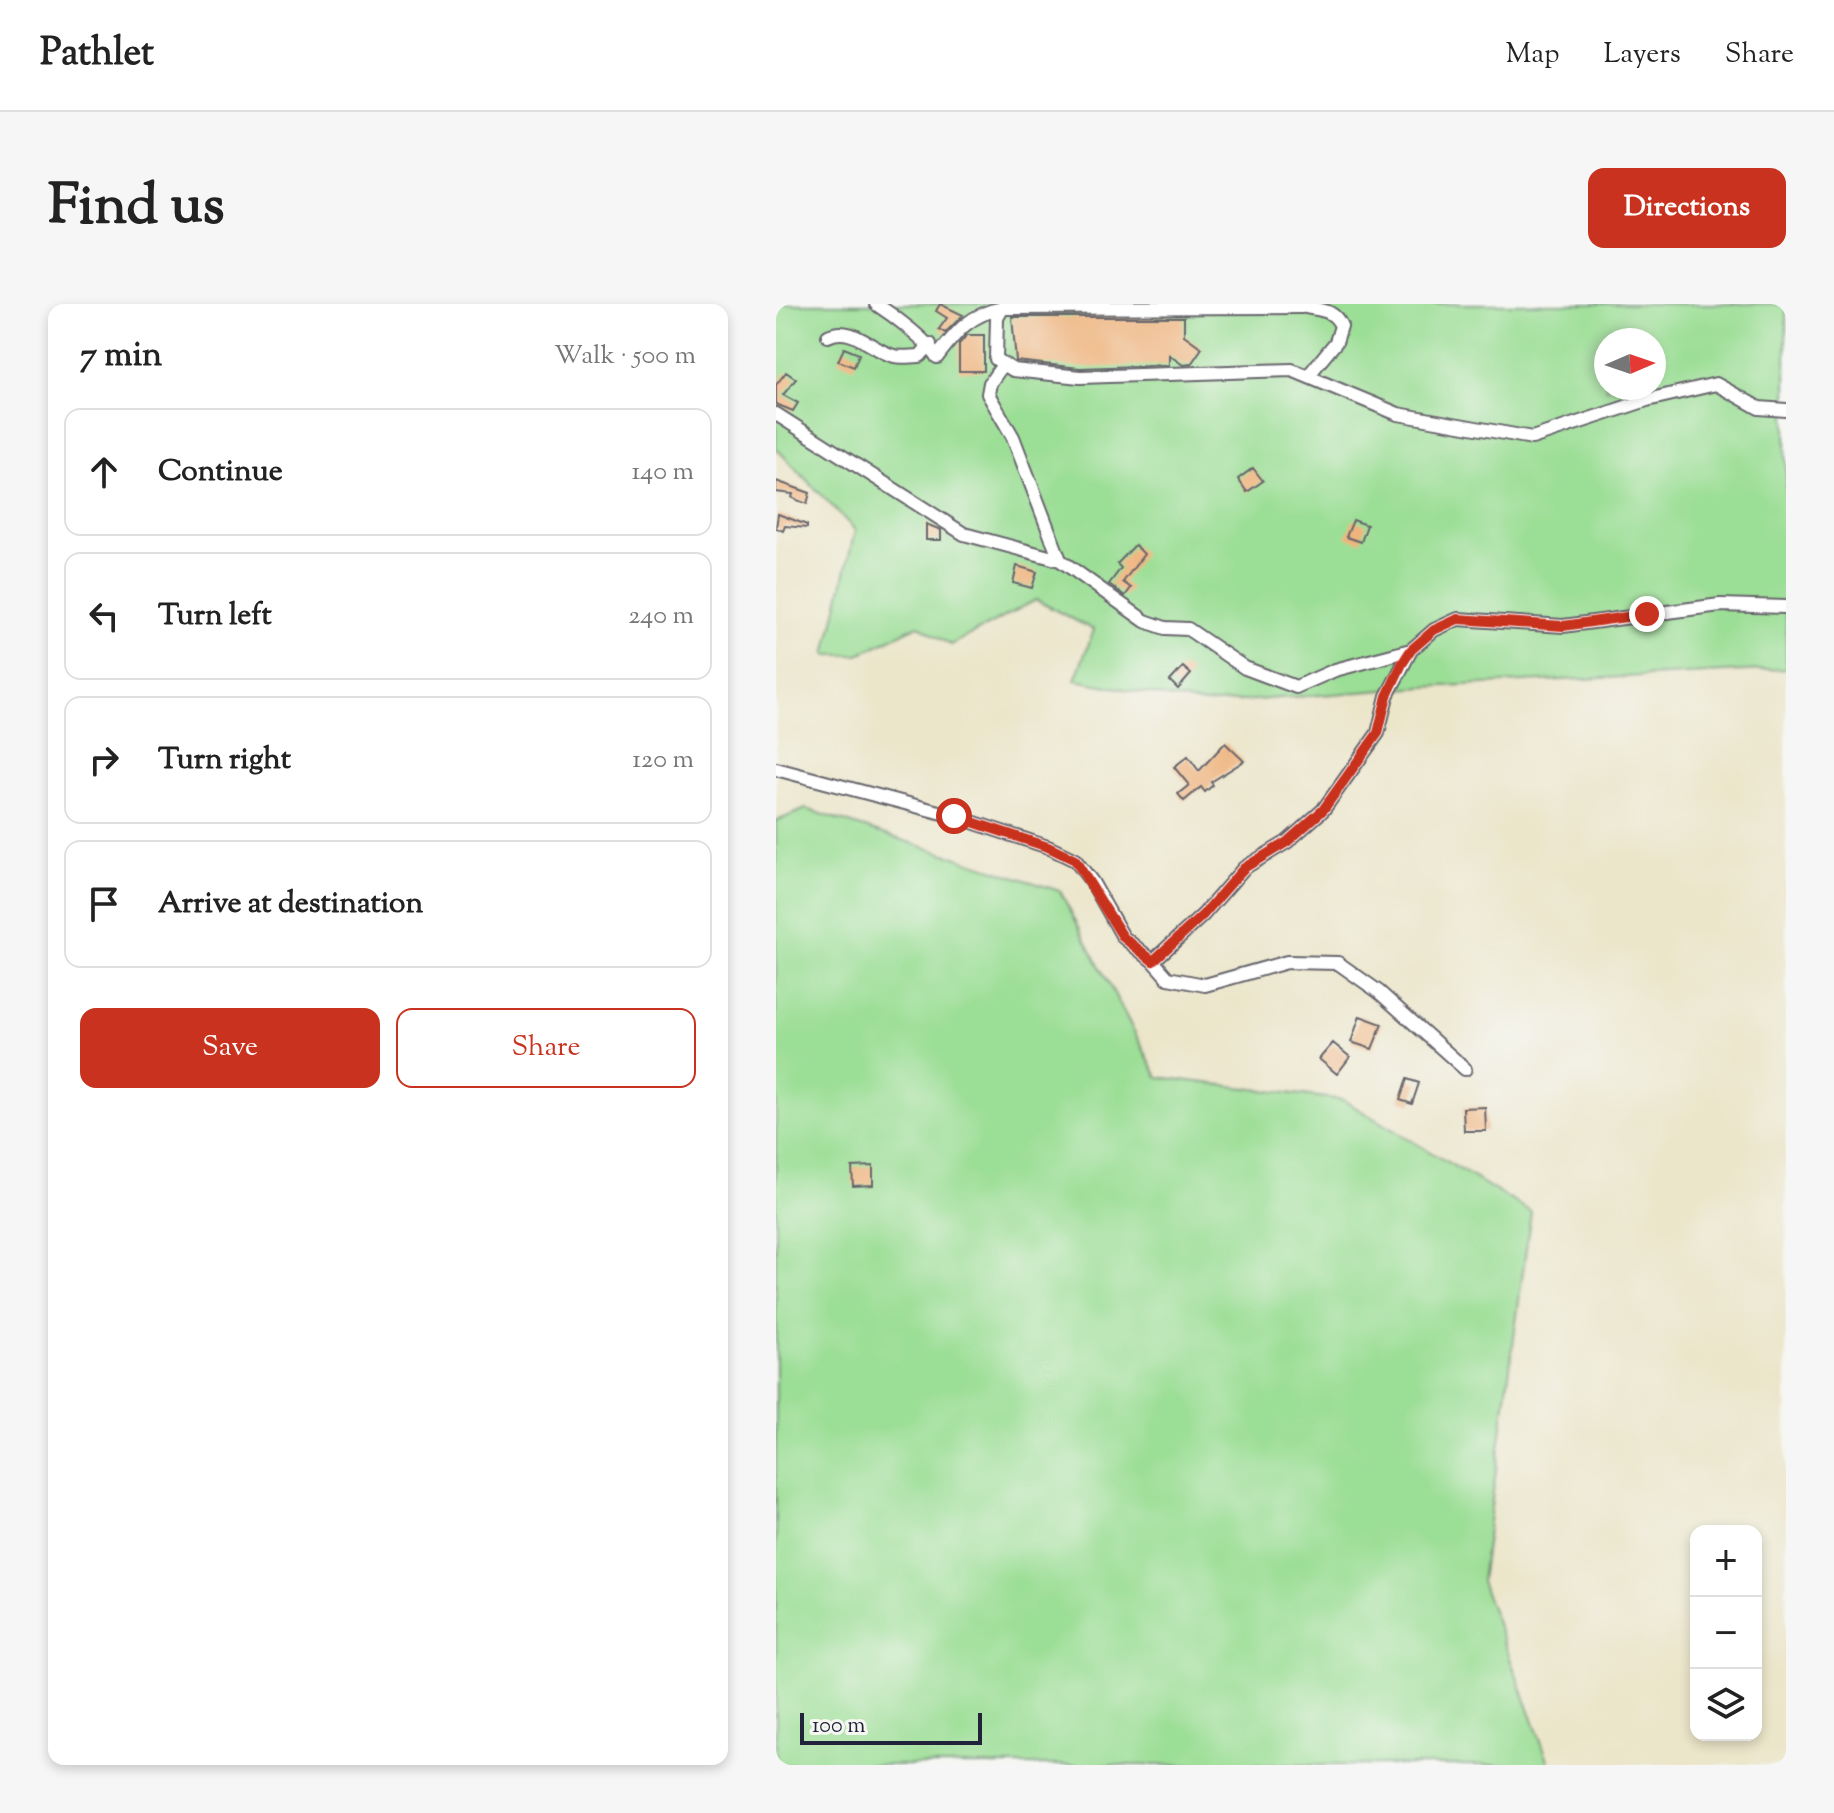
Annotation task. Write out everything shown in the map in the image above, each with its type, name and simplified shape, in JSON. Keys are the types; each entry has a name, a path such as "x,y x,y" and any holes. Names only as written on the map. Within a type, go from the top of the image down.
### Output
{"street":[{"path":"876,304 894,315 919,340 930,344 937,357 968,320 1004,306 1299,306 1325,309 1338,318 1341,326 1336,342 1308,376"},
{"path":"1004,306 997,318 996,359 1002,366 1013,370 1080,377 1292,370 1398,414 1532,438 1647,400 1716,384 1759,408 1786,410"},
{"path":"828,336 842,332 867,340 894,356 920,356 930,344"},
{"path":"1002,366 990,383 988,394 1013,437 1060,560"},
{"path":"776,414 964,534 1060,560 1145,621 1165,628 1188,629 1245,668 1296,687 1335,670 1411,650"},
{"path":"1153,961 1203,915 1244,868 1287,842 1323,810 1378,733 1387,696 1411,650 1434,630 1458,619 1563,626 1720,605 1786,607"},
{"path":"776,769 954,816 1048,847 1075,860 1123,937 1153,961 1168,978 1205,985 1287,962 1338,963 1379,992 1465,1069"}],"green space":[{"path":"776,304 1786,304 1786,669 1424,687 1204,704 1075,680 1094,630 1036,600 951,645 918,625 858,655 826,655 855,530 776,448"},
{"path":"806,809 1060,891 1158,1077 1343,1100 1531,1212 1481,1581 1550,1765 776,1765 776,821"}],"building":[{"path":"940,304 963,315 945,333 939,329 947,318 936,311"},
{"path":"1012,317 1184,317 1184,335 1202,348 1191,364 1183,365 1169,355 1169,365 1080,368 1016,361"},
{"path":"967,335 984,335 984,371 959,371 959,344"},
{"path":"844,348 859,354 854,367 838,361"},
{"path":"786,372 796,379 783,395 798,403 793,411 776,404 776,385"},
{"path":"1253,468 1263,481 1247,492 1238,479"},
{"path":"776,481 810,493 807,504 792,498 793,494 776,492"},
{"path":"778,514 807,525 807,528 785,526 783,531 776,528"},
{"path":"1353,520 1367,525 1361,542 1346,537"},
{"path":"926,524 941,530 941,540 926,540"},
{"path":"1135,545 1144,554 1123,582 1131,588 1125,596 1109,584 1121,568 1117,564"},
{"path":"1017,566 1037,572 1032,588 1013,583"},
{"path":"1183,667 1191,674 1178,689 1170,681"},
{"path":"1225,743 1244,761 1211,782 1213,785 1205,792 1201,787 1184,801 1178,794 1189,785 1174,767 1188,756 1199,771"},
{"path":"1360,1016 1382,1024 1372,1049 1351,1042"},
{"path":"1333,1043 1350,1057 1337,1074 1319,1059"},
{"path":"1407,1079 1419,1083 1412,1104 1400,1100"},
{"path":"1485,1107 1486,1131 1464,1131 1463,1108"},
{"path":"873,1166 873,1185 853,1186 852,1167"}],"route":[{"path":"954,816 1048,847 1075,860 1092,882 1123,937 1153,961 1203,915 1244,868 1287,842 1323,810 1378,733 1387,696 1402,664 1411,650 1434,630 1458,619 1563,626 1647,614"}]}
